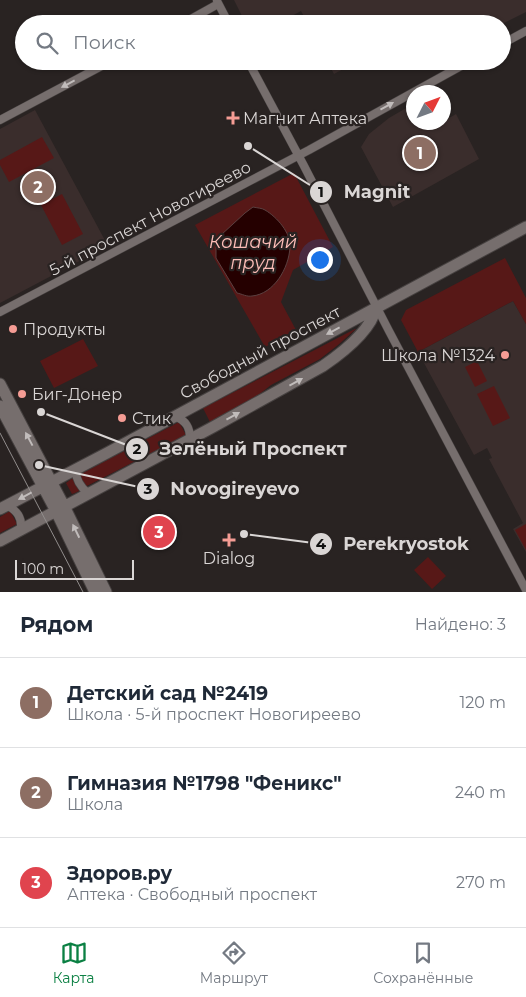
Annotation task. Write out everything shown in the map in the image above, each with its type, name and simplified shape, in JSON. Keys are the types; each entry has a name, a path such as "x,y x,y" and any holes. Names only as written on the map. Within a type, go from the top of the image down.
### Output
{"main road":[{"name":"Свободный проспект","path":"4,507 526,227"},
{"name":"Свободный проспект","path":"0,541 312,373 333,359 356,339 372,320 376,308"},
{"path":"0,384 47,484 106,592"},
{"path":"0,406 47,484"},
{"path":"60,509 95,592"}],"street":[{"path":"196,15 217,2 224,15"},
{"path":"511,39 526,31"},
{"path":"0,120 94,70"},
{"path":"253,70 376,308 526,590"},
{"name":"5-й проспект Новогиреево","path":"0,312 298,156 454,70"},
{"path":"175,416 187,424 190,439"},
{"path":"75,469 78,483 88,494"},
{"path":"4,507 15,510 19,515 22,522 21,529"}],"shaded area":[{"path":"234,0 526,0 526,12 511,20 511,15 303,15 301,11 294,15 242,15"},
{"path":"332,70 341,70 334,74"},
{"path":"406,108 406,130 451,130 451,117 456,114 479,159 393,207 361,147 369,134 389,118"},
{"path":"35,110 108,246 0,303 0,129"},
{"path":"42,137 54,158 9,182 0,165 0,160"},
{"path":"294,173 333,247 293,270 281,302 296,330 265,347 195,225"},
{"path":"62,194 83,234 62,245 41,205"},
{"path":"505,258 526,298 526,324 513,301 418,352 401,320 406,310"},
{"path":"513,301 526,324 526,552 513,529 523,523 489,459 492,458 487,448 474,455 418,352"},
{"path":"355,329 320,359 271,385 252,400 210,422 203,408"},
{"path":"83,339 98,366 54,388 40,361"},
{"path":"477,361 487,381 475,387 465,367"},
{"path":"494,386 510,418 493,426 477,394"},
{"path":"179,422 186,435 85,487 81,482 79,475"},
{"path":"74,477 81,490 72,494 66,483"},
{"path":"10,511 17,524 0,533 0,517"},
{"path":"526,524 526,550 515,530"},
{"path":"428,557 446,576 432,589 414,570"}],"water":[{"name":"Кошачий пруд","path":"253,207 265,210 278,221 286,231 290,247 287,263 279,279 260,294 246,296 237,293 216,258 216,246 221,235"}],"tram line":[{"path":"0,433 83,592"}],"place":[{"name":"Магнит Аптека","path":"233,118"},
{"name":"Magnit","path":"248,146"},
{"name":"Детский сад №2419","path":"420,153"},
{"name":"Гимназия №1798 \"Феникс\"","path":"38,187"},
{"name":"Продукты","path":"13,329"},
{"name":"Школа №1324","path":"505,355"},
{"name":"Биг-Донер","path":"22,394"},
{"name":"Зелёный Проспект","path":"41,412"},
{"name":"Стик","path":"122,418"},
{"name":"Novogireyevo","path":"39,465"},
{"name":"Здоров.ру","path":"159,532"},
{"name":"Perekryostok","path":"244,534"},
{"name":"Dialog","path":"229,540"}]}
